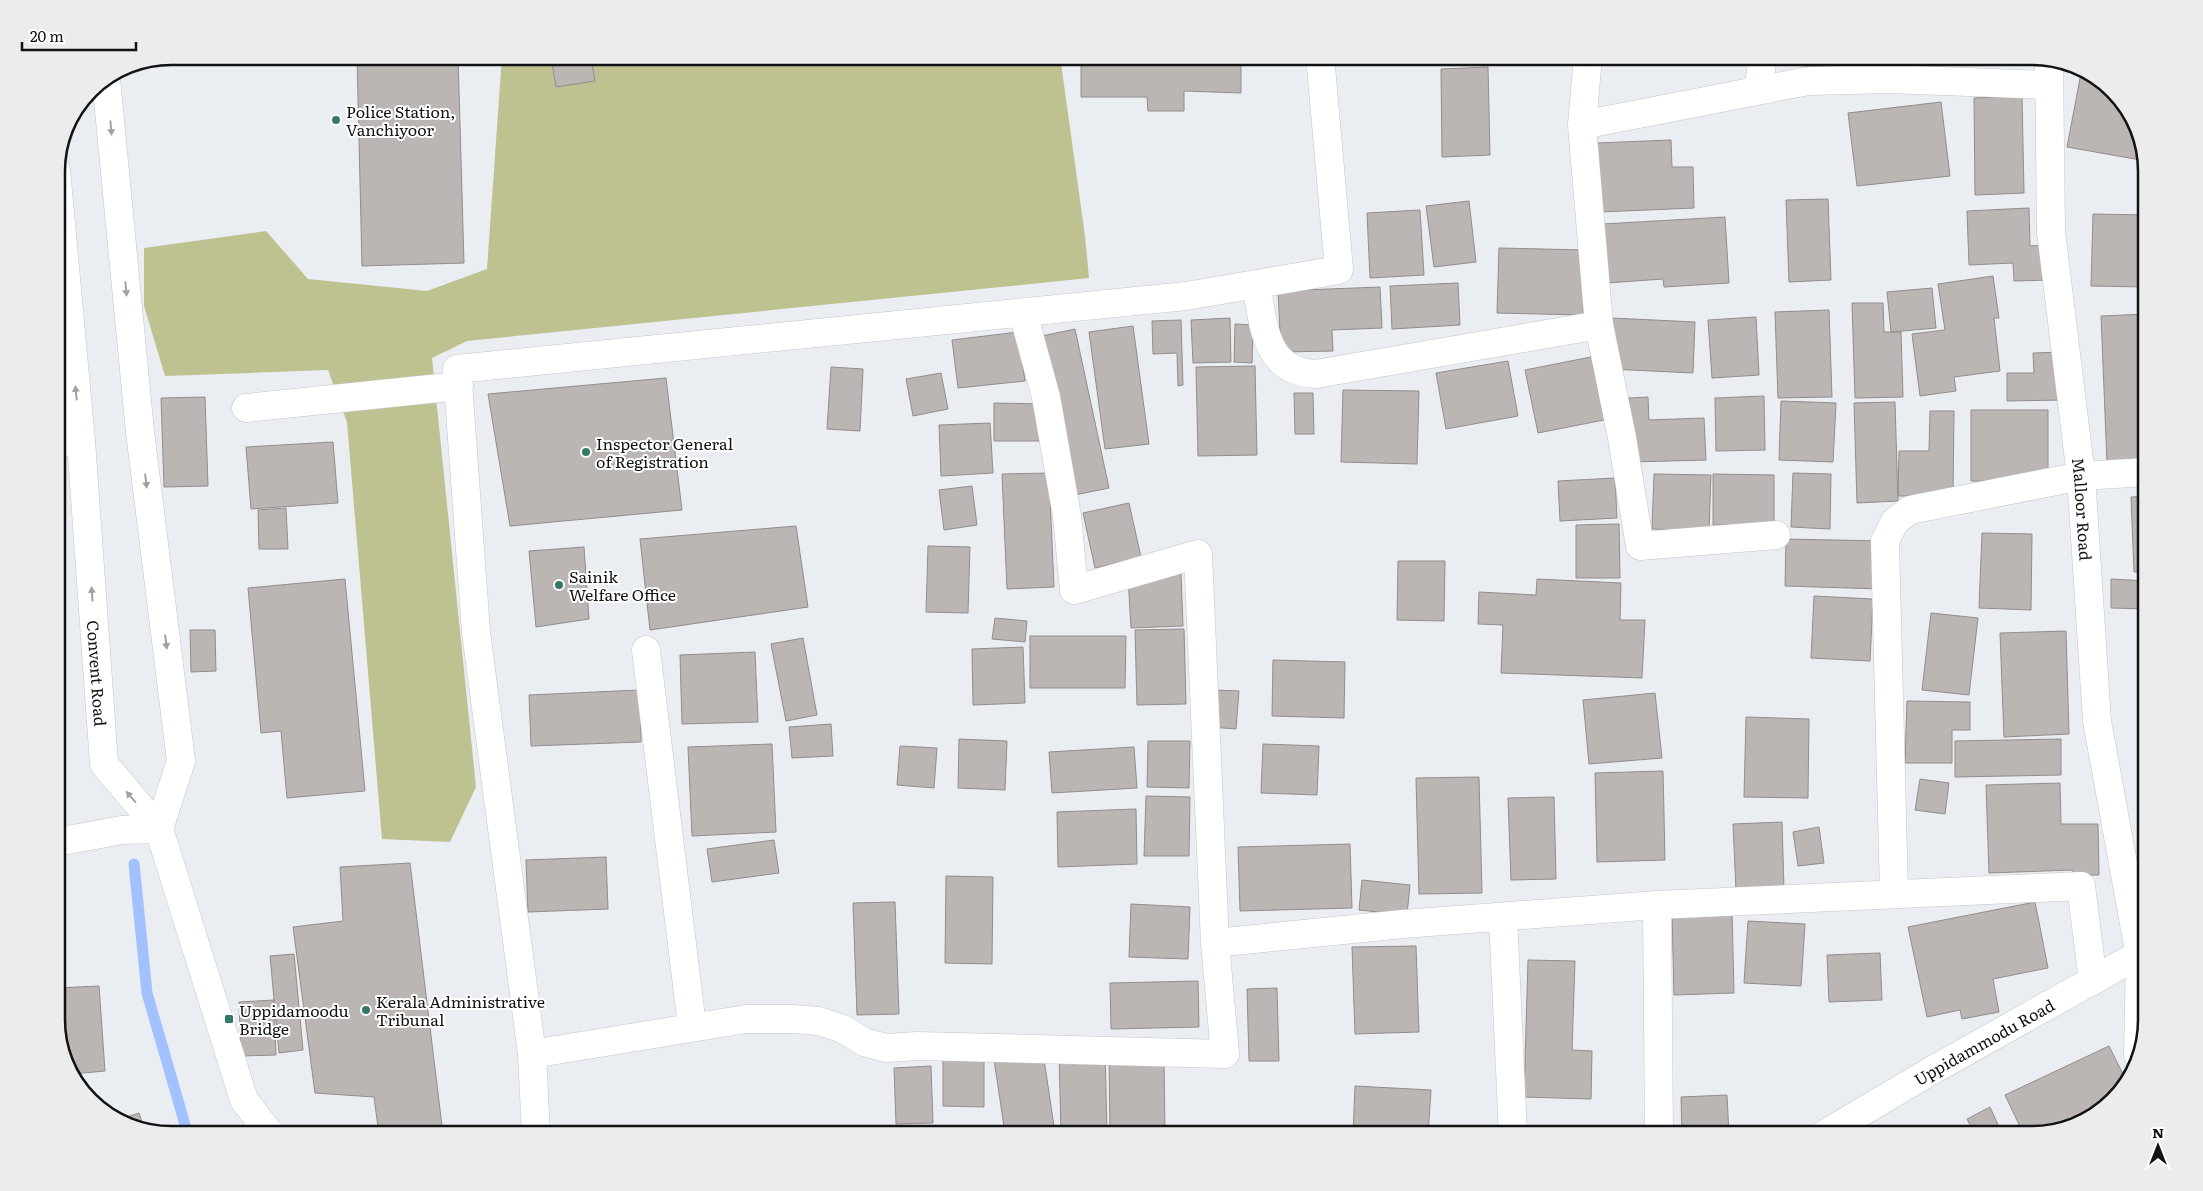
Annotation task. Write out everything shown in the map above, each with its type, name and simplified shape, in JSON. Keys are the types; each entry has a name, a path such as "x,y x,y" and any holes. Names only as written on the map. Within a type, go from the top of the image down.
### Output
{"street":[{"path":"536,1126 532,1054 476,632 457,369 1186,296 1338,270 1321,65"},
{"path":"1587,65 1582,125 1599,325 1622,438 1640,546 1776,536"},
{"path":"1758,91 1762,65"},
{"path":"1582,125 1808,81 2049,73"},
{"name":"Malloor Road","path":"2049,73 2051,232 2081,476 2097,721 2138,928"},
{"path":"65,840 122,830 159,829 180,761 140,432 107,87"},
{"path":"1256,284 1269,343 1276,357 1287,368 1301,374 1316,374 1599,325"},
{"path":"532,1054 692,1026 746,1019 794,1019 819,1021 842,1029 864,1042 886,1048 918,1046 1224,1054 1214,943 1198,554 1074,590 1067,516 1046,397 1024,313"},
{"name":"Convent Road","path":"65,364 69,442 104,764 159,829 244,1100 264,1126"},
{"path":"246,408 459,386"},
{"path":"1894,894 1885,541 1895,521 1910,510 2081,476 2138,473"},
{"path":"646,650 692,1026"},
{"path":"1214,943 1403,924 1657,905 2081,886 2093,982"},
{"path":"1657,905 1659,1126"},
{"path":"1503,917 1513,1126"},
{"name":"Uppidammodu Road","path":"1850,1126 1931,1071 2138,956"}],"green space":[{"path":"501,65 1061,65 1089,278 467,341 432,358 476,787 450,842 382,839 347,422 328,370 165,376 144,306 144,248 266,231 308,279 427,291 487,269"}],"building":[{"path":"357,65 458,65 464,263 362,266"},
{"path":"552,65 592,65 595,81 556,87"},
{"path":"1081,65 1241,65 1241,93 1184,91 1184,111 1148,111 1147,97 1081,97"},
{"path":"1845,65 1845,67 1804,66"},
{"path":"1488,67 1490,155 1442,157 1441,69"},
{"path":"2080,77 2102,91 2120,112 2132,137 2137,159 2067,147"},
{"path":"2022,96 2024,193 1975,195 1974,98"},
{"path":"1941,102 1950,176 1857,186 1848,113"},
{"path":"1671,140 1672,167 1693,167 1694,208 1600,212 1597,143"},
{"path":"1828,199 1831,280 1789,282 1786,200"},
{"path":"1469,201 1476,262 1434,267 1426,206"},
{"path":"2029,208 2030,246 2049,245 2051,280 2014,281 2013,263 1969,265 1967,211"},
{"path":"1420,210 1424,275 1370,278 1367,213"},
{"path":"2093,214 2138,215 2138,287 2091,286"},
{"path":"1725,217 1729,283 1664,287 1663,279 1607,283 1603,224"},
{"path":"1499,248 1585,250 1583,315 1497,313"},
{"path":"1993,276 1999,318 1994,318 2000,371 1954,377 1956,391 1920,396 1912,334 1945,330 1938,284"},
{"path":"1458,283 1460,325 1392,329 1390,286"},
{"path":"1380,287 1382,328 1332,330 1333,351 1281,352 1278,291"},
{"path":"1932,288 1936,328 1891,332 1887,292"},
{"path":"1852,303 1883,303 1884,332 1901,332 1903,397 1855,398"},
{"path":"1829,310 1832,397 1778,398 1775,312"},
{"path":"2138,314 2138,461 2107,462 2101,316"},
{"path":"1756,317 1759,375 1712,378 1708,320"},
{"path":"1230,318 1231,362 1193,363 1191,320"},
{"path":"1612,318 1695,322 1693,373 1610,369"},
{"path":"1181,320 1183,385 1178,386 1177,353 1153,354 1152,321"},
{"path":"1235,324 1253,325 1252,363 1234,362"},
{"path":"1133,326 1149,444 1105,449 1089,332"},
{"path":"1075,329 1109,488 1070,496 1037,337"},
{"path":"1018,332 1025,381 958,388 952,340"},
{"path":"2062,352 2062,400 2007,401 2007,373 2034,373 2033,353"},
{"path":"1591,357 1604,420 1538,433 1525,370"},
{"path":"1508,361 1518,416 1446,429 1436,373"},
{"path":"1255,366 1257,455 1198,456 1196,367"},
{"path":"831,367 863,369 860,431 827,429"},
{"path":"941,373 948,409 913,416 906,379"},
{"name":"Inspector General of Registration","path":"666,378 682,510 510,526 488,394"},
{"path":"1343,390 1419,391 1417,464 1341,462"},
{"path":"1294,393 1313,393 1314,434 1295,434"},
{"path":"1764,396 1765,450 1716,451 1715,398"},
{"path":"205,397 208,486 164,487 161,398"},
{"path":"1648,397 1649,420 1704,418 1706,460 1632,462 1629,398"},
{"path":"1781,401 1836,403 1833,462 1779,460"},
{"path":"1895,402 1898,501 1857,503 1854,403"},
{"path":"994,403 1045,404 1045,441 994,441"},
{"path":"1971,410 2048,410 2048,482 1971,481"},
{"path":"1930,411 1954,411 1953,496 1898,496 1899,451 1929,451"},
{"path":"990,423 993,473 941,476 939,425"},
{"path":"333,442 338,503 251,509 246,447"},
{"path":"1049,473 1054,587 1007,589 1002,474"},
{"path":"1793,473 1831,474 1830,529 1791,527"},
{"path":"1654,474 1711,475 1709,531 1652,529"},
{"path":"1713,474 1774,475 1774,525 1713,525"},
{"path":"1615,478 1617,518 1560,521 1558,481"},
{"path":"972,486 977,525 944,530 939,490"},
{"path":"2131,497 2138,497 2138,572 2134,572"},
{"path":"1129,503 1141,557 1095,568 1083,513"},
{"path":"286,508 288,549 259,549 258,510"},
{"path":"1619,524 1620,578 1576,578 1576,525"},
{"path":"796,526 808,607 650,630 640,539"},
{"path":"1982,533 2032,534 2031,610 1979,608"},
{"path":"1786,539 1882,541 1881,589 1785,586"},
{"path":"928,546 970,547 968,613 926,612"},
{"name":"Sainik Welfare Office","path":"584,547 589,619 536,627 529,551"},
{"path":"1398,561 1445,561 1444,621 1397,620"},
{"path":"1181,574 1183,626 1131,628 1128,576"},
{"path":"345,579 365,791 287,798 281,731 261,733 248,588"},
{"path":"1537,579 1621,583 1620,620 1645,620 1642,678 1501,673 1503,625 1478,624 1479,592 1536,595"},
{"path":"2111,579 2138,580 2138,609 2111,608"},
{"path":"1814,596 1873,599 1870,661 1811,658"},
{"path":"1931,613 1978,618 1969,695 1922,690"},
{"path":"995,618 1027,621 1025,642 992,639"},
{"path":"1184,629 1186,704 1137,705 1135,630"},
{"path":"190,630 215,630 216,671 191,672"},
{"path":"2066,631 2069,734 2004,737 2000,633"},
{"path":"1030,636 1126,636 1125,688 1030,688"},
{"path":"803,638 817,715 786,721 771,644"},
{"path":"1023,647 1025,703 973,705 972,649"},
{"path":"755,652 758,722 682,724 680,655"},
{"path":"1273,660 1345,662 1344,718 1272,716"},
{"path":"640,690 641,742 531,746 529,695"},
{"path":"1214,690 1239,691 1236,729 1211,727"},
{"path":"1655,693 1662,758 1589,764 1583,700"},
{"path":"1907,701 1970,702 1970,730 1952,730 1952,763 1905,763"},
{"path":"1746,717 1809,719 1808,798 1744,797"},
{"path":"831,724 833,756 792,758 789,727"},
{"path":"959,739 1007,741 1005,790 958,788"},
{"path":"2061,739 2061,775 1955,777 1955,741"},
{"path":"1148,741 1190,741 1189,788 1147,787"},
{"path":"772,744 776,832 692,836 688,747"},
{"path":"1263,744 1319,746 1317,795 1261,793"},
{"path":"900,746 937,748 934,788 897,785"},
{"path":"1134,747 1137,788 1052,793 1049,752"},
{"path":"1663,771 1665,860 1597,862 1595,773"},
{"path":"1479,777 1482,893 1419,894 1416,778"},
{"path":"1920,779 1949,783 1945,814 1915,810"},
{"path":"2060,783 2061,824 2098,824 2099,875 2073,875 2073,870 1989,873 1986,785"},
{"path":"1146,796 1190,797 1189,856 1144,856"},
{"path":"1554,797 1556,879 1511,880 1508,798"},
{"path":"1136,809 1137,864 1058,867 1057,812"},
{"path":"1782,822 1784,889 1736,891 1733,824"},
{"path":"1819,827 1824,863 1798,866 1793,832"},
{"path":"774,840 779,873 712,882 707,849"},
{"path":"1350,844 1352,908 1240,911 1238,847"},
{"path":"606,857 608,909 528,912 526,860"},
{"name":"Kerala Administrative Tribunal","path":"410,863 442,1126 378,1126 374,1097 315,1093 293,927 343,921 340,867"},
{"path":"946,876 993,877 992,964 945,963"},
{"path":"1362,880 1410,885 1407,915 1359,910"},
{"path":"895,902 899,1014 857,1015 853,903"},
{"path":"2035,902 2048,968 1993,979 1999,1012 1962,1019 1960,1010 1927,1017 1908,927"},
{"path":"1131,904 1190,907 1188,959 1129,957"},
{"path":"1732,911 1734,993 1674,995 1672,913"},
{"path":"1748,921 1805,924 1801,986 1744,983"},
{"path":"1416,946 1419,1032 1355,1034 1352,947"},
{"path":"1880,953 1882,1000 1829,1002 1827,955"},
{"path":"294,954 303,1050 279,1053 270,956"},
{"path":"1528,960 1575,961 1572,1050 1592,1051 1591,1099 1524,1097"},
{"path":"1198,981 1199,1027 1111,1029 1110,983"},
{"path":"99,986 105,1071 80,1073 76,1067 67,1041 65,1027 65,988"},
{"path":"1277,988 1279,1061 1249,1061 1247,989"},
{"path":"274,1000 276,1055 241,1056 239,1002"},
{"path":"1042,1046 1054,1126 1004,1126 993,1053"},
{"path":"2109,1046 2123,1074 2112,1090 2091,1108 2079,1115 2053,1124 2020,1126 2005,1095"},
{"path":"1105,1049 1107,1126 1061,1126 1059,1050"},
{"path":"1109,1049 1164,1061 1165,1126 1110,1126"},
{"path":"943,1060 984,1061 984,1107 943,1106"},
{"path":"931,1066 933,1123 896,1124 894,1068"},
{"path":"1355,1086 1431,1090 1429,1126 1353,1126"},
{"path":"1727,1095 1729,1126 1682,1126 1681,1097"},
{"path":"1990,1107 1999,1126 1970,1126 1967,1119"},
{"path":"139,1113 142,1121 137,1120 128,1117"}],"waterway":[{"path":"134,864 147,993 185,1126"}],"place":[{"name":"Police Station, Vanchiyoor","path":"336,120"},
{"name":"Inspector General of Registration","path":"586,452"},
{"name":"Sainik Welfare Office","path":"559,585"},
{"name":"Kerala Administrative Tribunal","path":"366,1010"},
{"name":"Uppidamoodu Bridge","path":"229,1019"}]}
